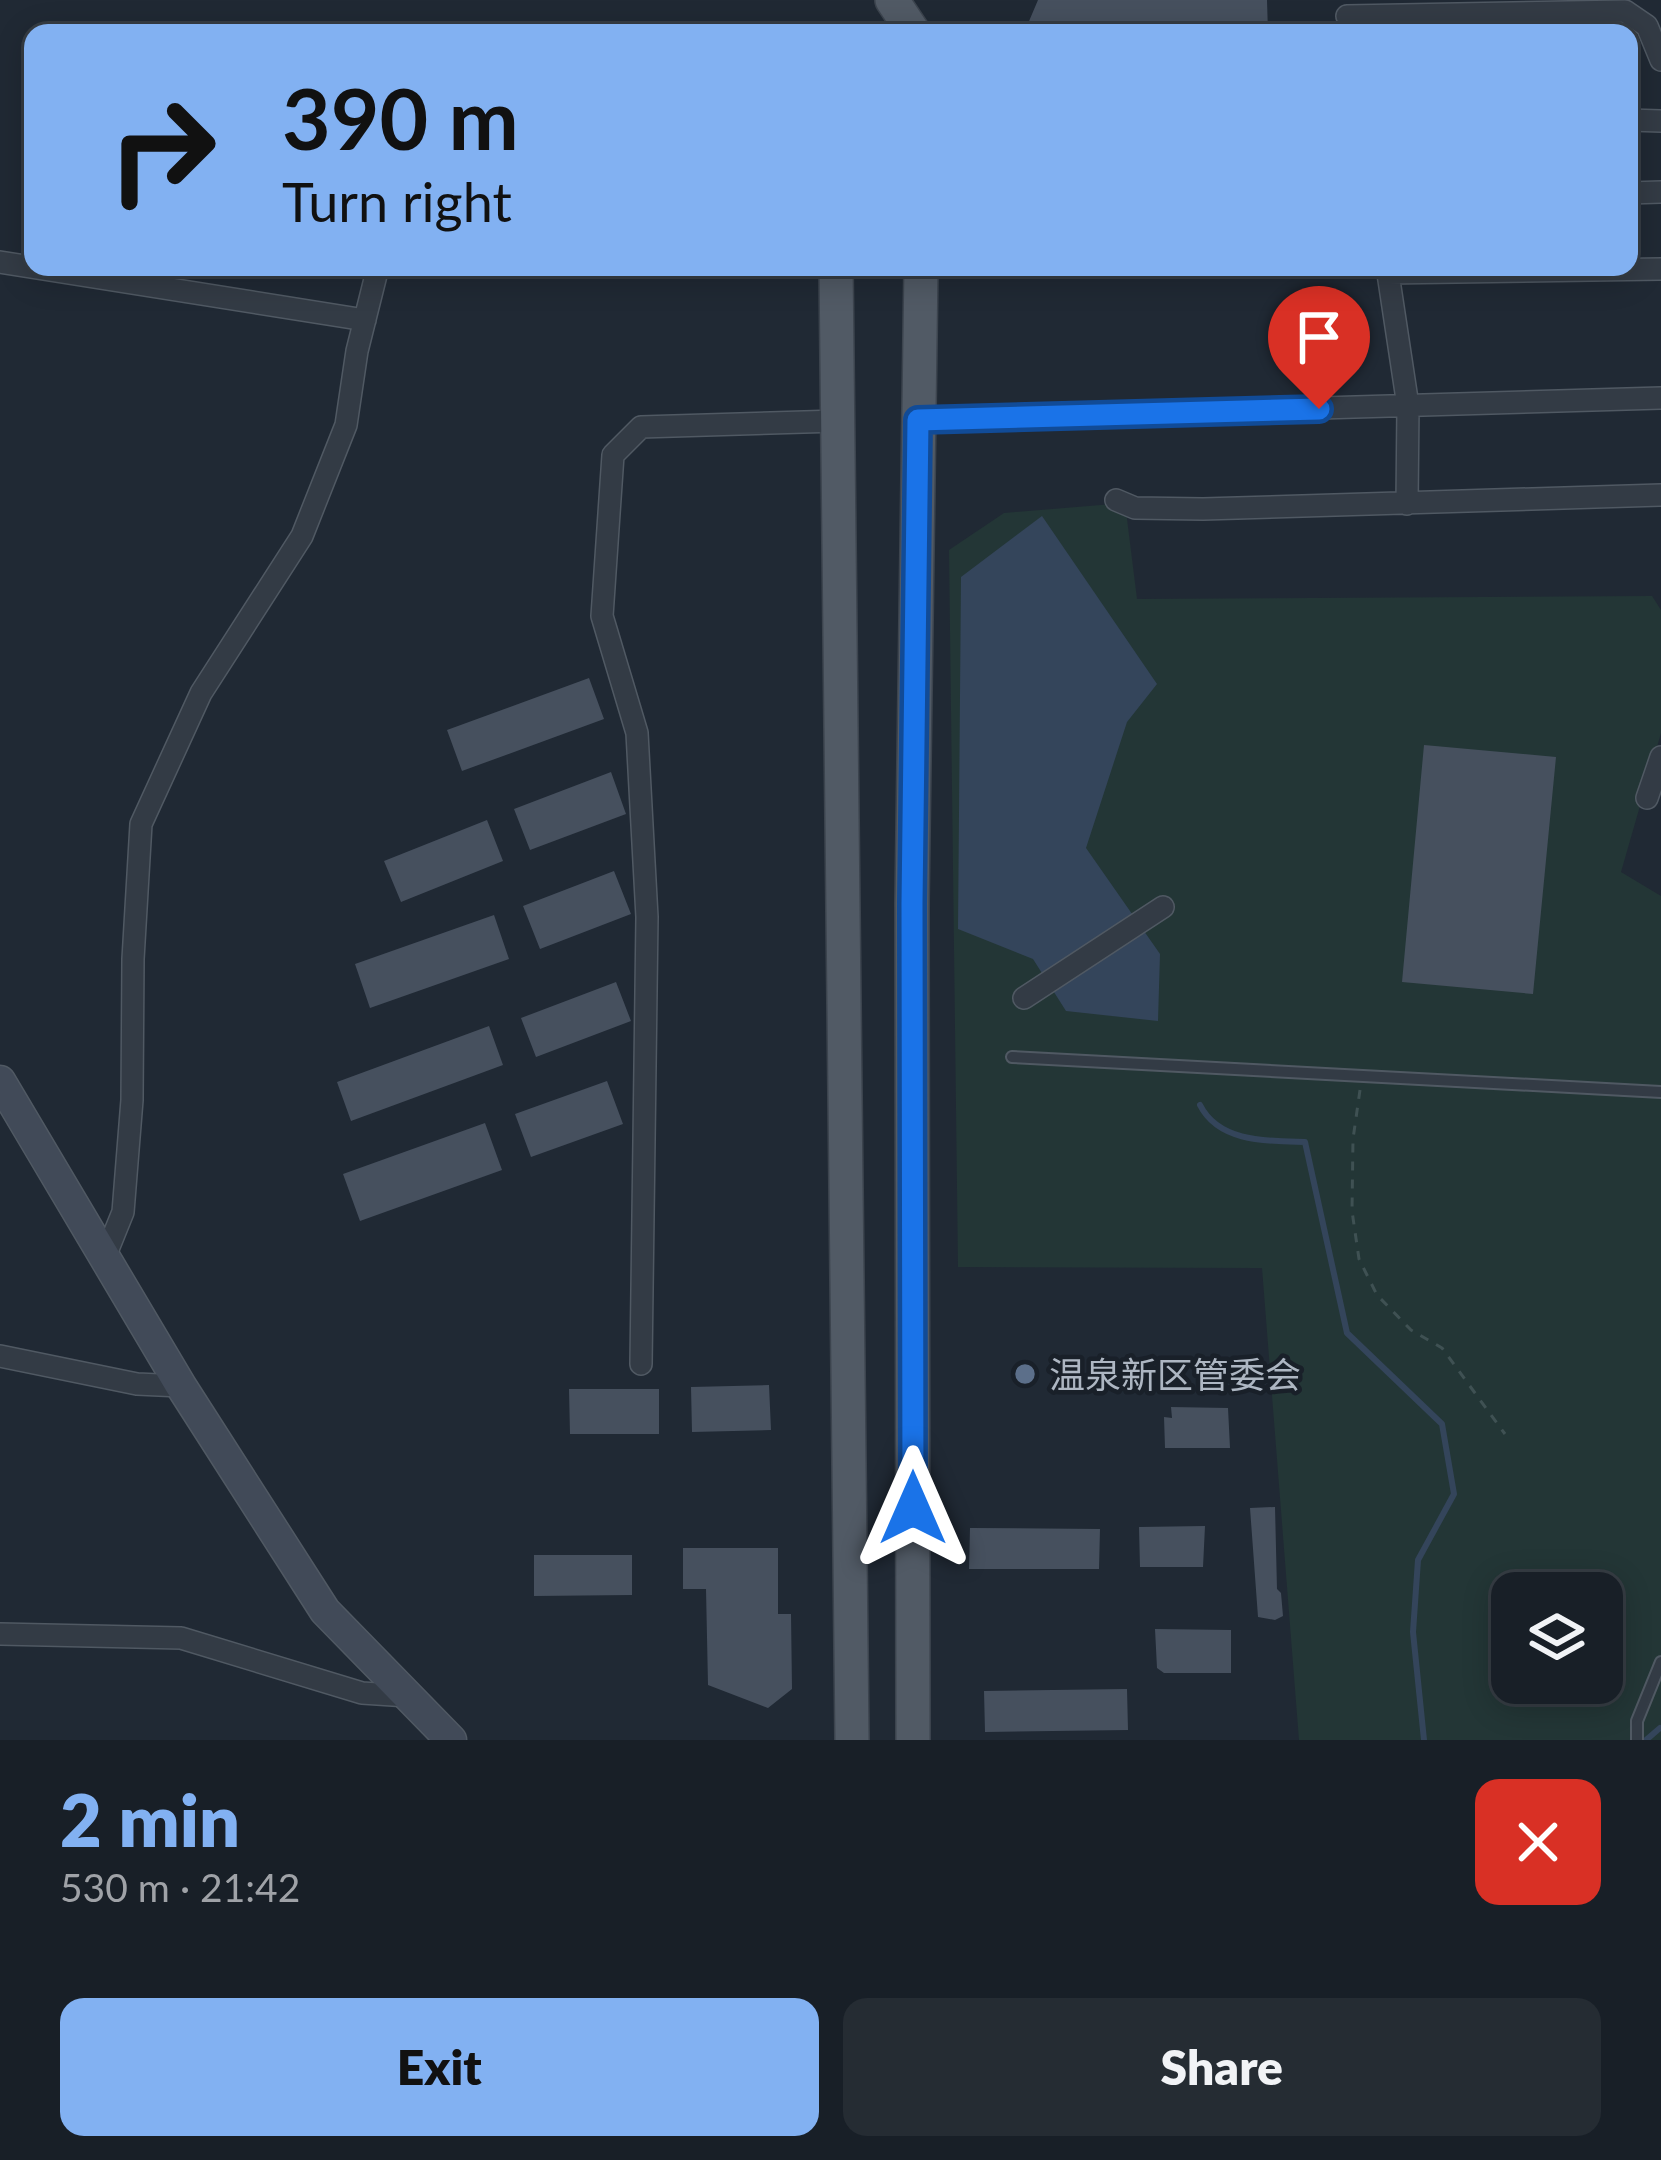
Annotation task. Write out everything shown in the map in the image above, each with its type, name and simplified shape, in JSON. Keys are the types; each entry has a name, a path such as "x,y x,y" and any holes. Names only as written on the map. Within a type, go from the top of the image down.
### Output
{"main road":[{"path":"836,276 852,1740"},
{"path":"913,1740 912,903 921,276"}],"street":[{"path":"1347,16 1624,11 1647,26 1661,60"},
{"path":"88,276 364,320"},
{"path":"104,1259 123,1212 129,1145 141,824 201,693 302,536 346,424 376,276"},
{"path":"1388,276 1408,406 1407,504"},
{"path":"918,420 1661,398"},
{"path":"641,1364 647,917 637,733 602,616 613,455 641,427 838,421"},
{"path":"1116,500 1136,508 1169,509 1661,495"},
{"path":"1647,798 1661,757"},
{"path":"1024,998 1162,907"},
{"path":"0,1081 181,1386 325,1611 451,1740"},
{"path":"0,1356 137,1384 181,1386"},
{"path":"0,1634 181,1638 362,1693 408,1696"}],"lane":[{"path":"1012,1057 1661,1092"},
{"path":"1637,1737 1637,1720 1661,1662"}],"path":[{"path":"1362,1076 1353,1139 1352,1211 1359,1259 1377,1295 1412,1330 1442,1348 1505,1434"}],"shaded area":[{"path":"1125,503 1137,599 1652,596 1661,610 1661,733 1621,872 1661,896 1661,1740 1299,1740 1262,1268 958,1267 949,550 1004,513"}],"water":[{"path":"1042,516 1157,684 1127,722 1086,848 1160,954 1158,1021 1066,1011 1033,959 958,929 961,577"}],"building":[{"path":"1038,0 1267,0 1268,24 1028,24"},
{"path":"589,678 604,719 462,771 447,730"},
{"path":"1424,745 1556,757 1533,994 1402,982"},
{"path":"611,772 626,814 530,850 514,809"},
{"path":"487,820 503,861 401,902 384,861"},
{"path":"614,871 631,914 540,949 523,906"},
{"path":"494,915 509,959 370,1008 355,964"},
{"path":"616,982 631,1021 536,1057 521,1018"},
{"path":"489,1026 503,1065 351,1121 337,1082"},
{"path":"607,1081 623,1124 531,1157 515,1114"},
{"path":"485,1123 502,1170 360,1221 343,1174"},
{"path":"769,1385 771,1430 692,1432 691,1387"},
{"path":"569,1389 659,1389 659,1434 570,1434"},
{"path":"1171,1407 1228,1408 1230,1448 1165,1448 1164,1417 1172,1418"},
{"path":"1275,1507 1277,1589 1283,1616 1275,1620 1258,1617 1250,1508"},
{"path":"1205,1526 1203,1567 1140,1567 1139,1527"},
{"path":"970,1528 1100,1529 1099,1569 969,1569"},
{"path":"683,1548 778,1548 778,1614 791,1614 792,1689 768,1708 708,1685 706,1589 683,1589"},
{"path":"534,1555 632,1555 632,1595 534,1596"},
{"path":"1155,1629 1231,1630 1231,1673 1164,1673 1157,1668"},
{"path":"1127,1689 1128,1730 985,1732 984,1691"}],"waterway":[{"path":"1200,1105 1219,1127 1232,1133 1305,1142 1347,1333 1442,1424 1454,1494 1418,1560 1413,1632 1424,1740"},
{"path":"1646,1740 1660,1728"}],"place":[{"name":"温泉新区管委会","path":"1025,1374"}],"route":[{"path":"913,1508 912,903 918,420 1319,409"}]}
